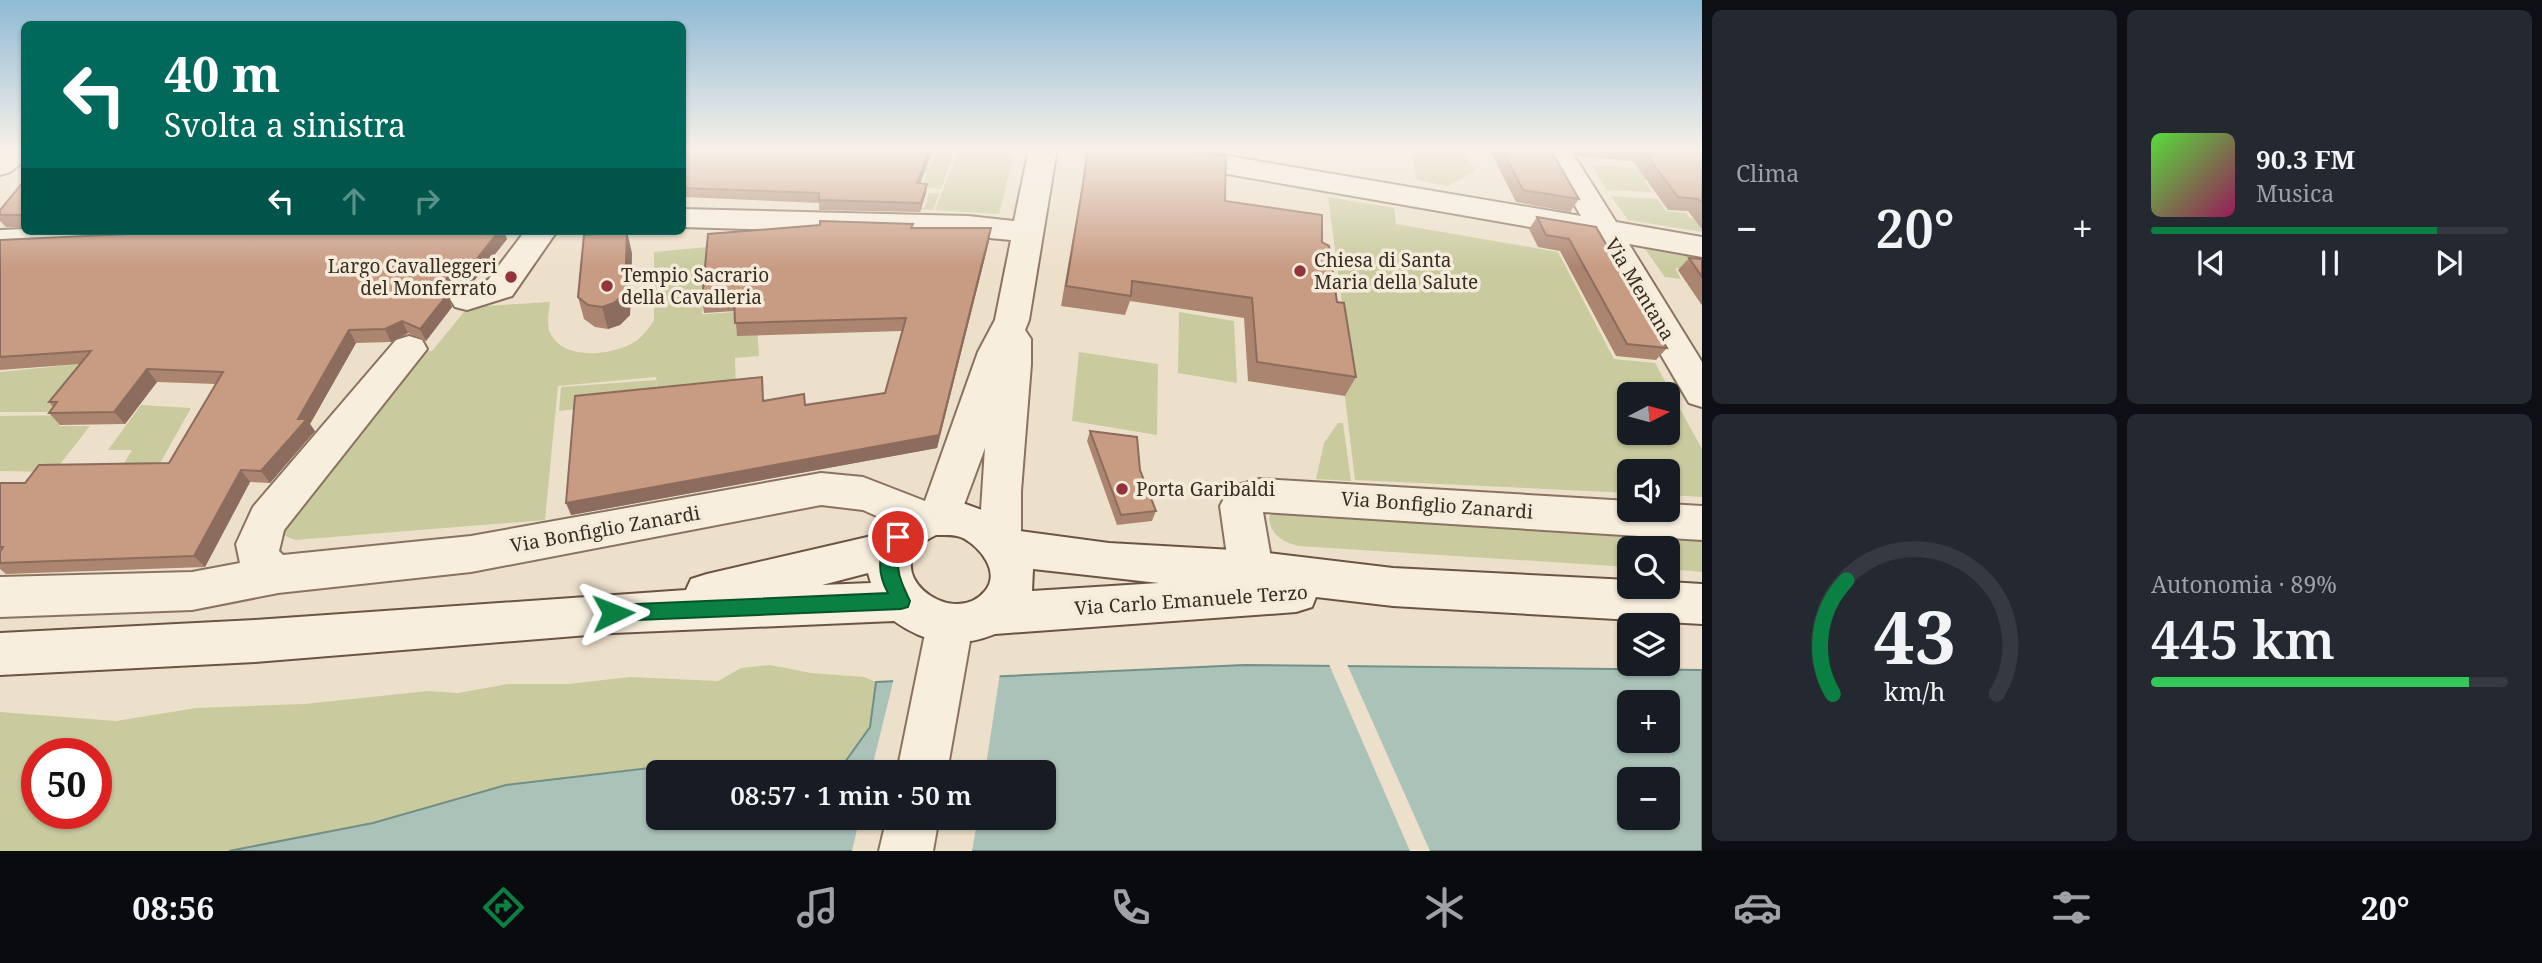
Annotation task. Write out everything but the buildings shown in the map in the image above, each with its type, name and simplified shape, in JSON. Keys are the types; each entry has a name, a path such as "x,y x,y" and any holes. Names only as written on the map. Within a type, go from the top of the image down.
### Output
{"street":[{"path":"925,760 962,629 1000,605 1011,583 1013,571 1001,533 1012,397 1012,320 1036,189"},
{"path":"1366,189 1702,247"},
{"name":"Via Mentana","path":"1580,189 1702,393"},
{"path":"686,218 968,226 1029,232"},
{"path":"0,240 111,235"},
{"path":"467,299 500,288 538,235"},
{"path":"932,519 970,439 996,352 1012,320"},
{"path":"278,574 264,568 258,560 257,546 268,519 409,349"},
{"name":"Via Bonfiglio Zanardi","path":"0,597 192,591 278,574 471,554 821,489 847,488 876,495 932,519"},
{"name":"Via Bonfiglio Zanardi","path":"1251,570 1241,506 1245,499 1260,495 1702,523"},
{"path":"962,629 923,617 901,601 888,576 890,550 904,532 932,519 973,522 1001,533"},
{"name":"Via Carlo Emanuele Terzo","path":"1001,533 1054,553 1109,561 1251,570 1393,587 1702,604"},
{"path":"613,613 664,604 890,550"},
{"name":"Via Carlo Emanuele Terzo","path":"962,629 1393,587"},
{"path":"0,654 255,641 613,613 901,601"},
{"path":"906,851 910,830"}],"green space":[{"path":"856,189 866,189 854,198 924,208 929,193 939,194 933,210 844,207"},
{"path":"943,189 1005,189 999,214 935,210"},
{"path":"1650,189 1652,192 1607,190"},
{"path":"1611,196 1658,199 1666,211 1686,213 1690,218 1702,219 1702,232 1628,220"},
{"path":"1328,197 1394,208 1396,224 1558,252 1614,359 1655,363 1665,382 1617,382 1617,445 1680,445 1680,409 1702,449 1702,497 1680,496 1680,459 1617,459 1617,492 1355,480 1336,324 1345,325"},
{"path":"707,247 702,314 756,311 759,356 735,358 737,416 657,401 656,377 558,386 545,520 295,540 283,535 284,524 419,352 432,351 468,307 550,302 549,330 555,340 564,347 588,353 615,350 636,341 654,320 654,252"},
{"path":"1645,249 1702,259 1702,270 1675,268 1681,279 1665,277"},
{"path":"1179,312 1234,321 1237,383 1178,373"},
{"path":"1079,352 1158,364 1157,435 1072,421"},
{"path":"89,363 59,412 0,412 0,372"},
{"path":"656,380 655,413 630,403 559,411 561,387"},
{"path":"141,405 191,408 159,465 123,465 132,450 108,450"},
{"path":"66,415 59,426 90,426 54,472 0,471 0,416"},
{"path":"1338,423 1343,423 1351,481 1316,479 1324,443"},
{"path":"1273,510 1702,528 1702,572 1680,570 1680,536 1617,536 1617,566 1298,546 1282,540 1274,533 1269,517"},
{"path":"770,665 811,673 864,677 876,682 870,727 846,760 646,760 646,768 506,785 373,823 229,851 0,851 0,712 116,721 196,708 304,704 428,691 458,693 508,684 568,684 630,677 718,681 741,668"}],"shaded area":[{"path":"1244,665 1617,669 1617,676 1680,676 1680,670 1702,670 1702,851 229,851 373,823 506,785 646,768 646,830 1056,830 1056,760 846,760 870,727 876,682"}],"pier":[{"path":"1328,662 1346,662 1430,851 1410,851"},
{"path":"1000,673 987,760 874,760 894,678"},
{"path":"857,830 976,830 972,851 852,851"}],"place":[{"name":"Chiesa di Santa Maria della Salute","path":"1300,271"},
{"name":"Largo Cavalleggeri del Monferrato","path":"511,277"},
{"name":"Tempio Sacrario della Cavalleria","path":"607,286"},
{"name":"Porta Garibaldi","path":"1122,489"}],"route":[{"path":"613,613 901,601 888,576 890,550 898,537"}]}
